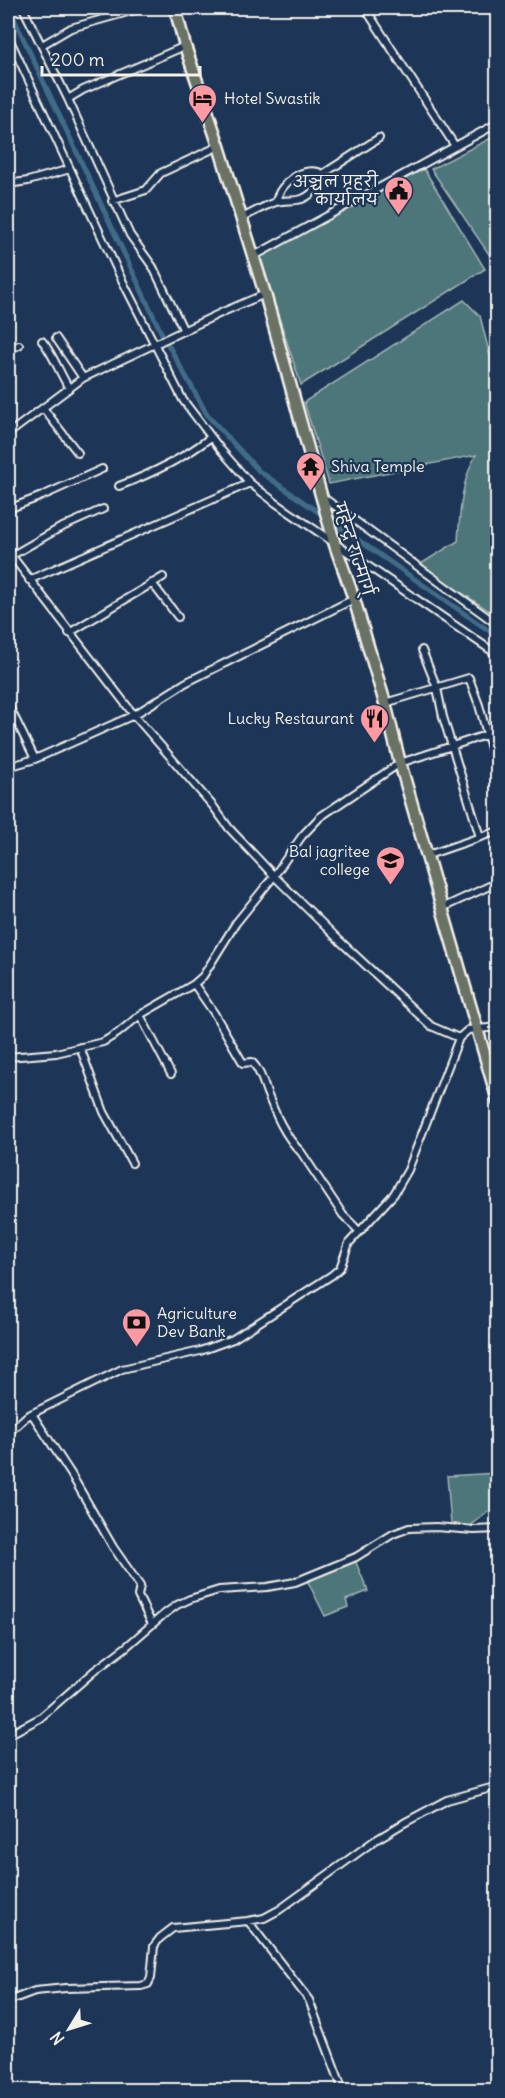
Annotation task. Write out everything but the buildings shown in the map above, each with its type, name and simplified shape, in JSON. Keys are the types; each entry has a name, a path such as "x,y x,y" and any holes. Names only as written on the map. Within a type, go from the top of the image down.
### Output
{"highway":[{"name":"महेन्द्र राज्मार्ग्","path":"175,8 185,46 254,256 334,540 385,704 498,1101"}],"street":[{"path":"23,8 68,99 130,235 153,267 184,331"},
{"path":"42,45 71,28 142,8"},
{"path":"365,8 455,146"},
{"path":"8,36 121,278 158,342 169,376 183,400 211,437 250,483 498,655"},
{"path":"68,99 83,90 185,46"},
{"path":"254,256 498,123"},
{"path":"323,174 379,138"},
{"path":"114,201 146,190 161,173 219,147"},
{"path":"8,184 70,169"},
{"path":"276,202 277,194 292,178 305,172 316,171 323,174"},
{"path":"242,218 276,202 293,201 307,196 323,180 323,174"},
{"path":"8,434 83,378 265,294"},
{"path":"56,338 83,378"},
{"path":"42,341 69,388"},
{"path":"8,350 20,345"},
{"path":"43,408 78,453"},
{"path":"119,486 140,478 200,446 211,437"},
{"path":"8,509 102,469"},
{"path":"29,580 250,483"},
{"path":"323,501 498,625"},
{"path":"103,509 9,553 134,715 213,806 229,828 274,876 431,1026 459,1038"},
{"path":"69,633 163,577"},
{"path":"153,583 178,617"},
{"path":"8,767 36,759 134,715 185,683 354,599"},
{"path":"422,650 437,688 443,717 480,837"},
{"path":"385,704 469,678 498,774"},
{"path":"8,704 36,759"},
{"path":"8,1057 56,1053 103,1042 140,1015 194,984 202,976 236,923 274,876 302,836 320,818 400,763 452,744 498,731"},
{"path":"428,855 498,831"},
{"path":"442,908 498,882"},
{"path":"194,984 225,1030 243,1063 252,1062 257,1067 292,1143 301,1152 343,1215 359,1231"},
{"path":"140,1015 171,1074"},
{"path":"8,1433 32,1414 122,1369 200,1351 233,1339 332,1275 340,1268 349,1243 394,1194 408,1170 459,1038 468,1030 498,1027"},
{"path":"80,1047 104,1112 132,1163"},
{"path":"32,1414 71,1474 112,1547 140,1586 138,1596 152,1624"},
{"path":"8,1735 40,1718 94,1671 177,1605 219,1590 267,1587 295,1582 356,1557 393,1534 409,1528 498,1529"},
{"path":"8,2001 36,1991 148,1984 151,1978 154,1946 173,1928 264,1918 279,1910 374,1841 404,1823 447,1800 498,1786"},
{"path":"248,1921 309,2000 343,2091"}],"green space":[{"path":"497,135 497,266 431,169"},
{"path":"424,169 485,269 301,385 259,256"},
{"path":"464,300 480,316 492,364 497,370 497,616 419,565 458,541 464,486 476,455 329,484 304,402"},
{"path":"497,1473 497,1505 469,1527 451,1524 447,1476"},
{"path":"355,1560 368,1591 346,1600 348,1607 325,1616 307,1580"}],"waterway":[{"path":"9,8 161,332 208,416 259,471 498,637"},
{"path":"8,2088 18,2090"}],"place":[{"name":"Hotel Swastik","path":"203,124"},
{"name":"अञ्चल प्रहरी कार्यालय","path":"399,216"},
{"name":"Shiva Temple","path":"310,492"},
{"name":"Lucky Restaurant","path":"375,744"},
{"name":"Bal jagritee college","path":"391,886"},
{"name":"Agriculture Dev Bank","path":"136,1348"}]}
